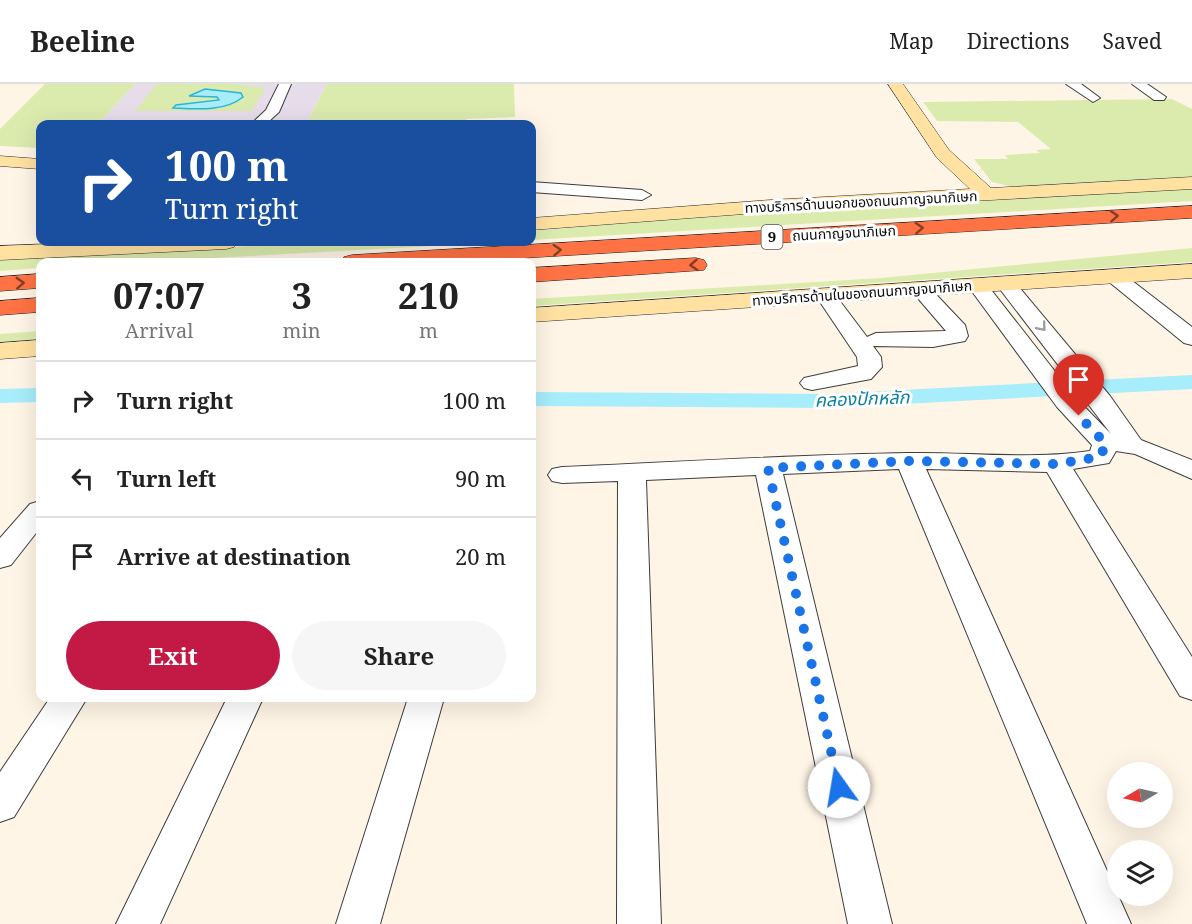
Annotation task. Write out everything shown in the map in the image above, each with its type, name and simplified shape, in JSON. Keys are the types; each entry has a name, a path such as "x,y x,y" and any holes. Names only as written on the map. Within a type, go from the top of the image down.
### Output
{"highway":[{"name":"ถนนกาญจนาภิเษก","path":"419,258 1192,212"},
{"path":"979,246 1192,232"},
{"path":"536,275 719,263"},
{"path":"0,284 36,281"},
{"path":"0,308 36,305"},
{"path":"0,323 36,324"}],"main road":[{"path":"895,84 943,154 986,194"},
{"path":"0,161 36,164"},
{"name":"ทางบริการด้านนอกของถนนกาญจนาภิเษก","path":"536,224 770,206 1192,183"},
{"path":"0,253 144,246"},
{"name":"ทางบริการด้านในของถนนกาญจนาภิเษก","path":"536,315 1192,271"},
{"path":"4,354 36,349"}],"street":[{"path":"263,120 272,112 285,84"},
{"path":"279,120 288,109 299,84"},
{"path":"1072,84 1093,98"},
{"path":"1138,84 1159,97"},
{"path":"536,188 642,195"},
{"path":"566,190 568,222"},
{"path":"1124,276 1192,318"},
{"path":"1124,276 1192,338"},
{"path":"1006,284 1101,401 1119,444"},
{"path":"978,286 1066,402 1119,444 1192,471"},
{"path":"876,340 933,340 957,336 957,330 920,289"},
{"path":"812,383 863,374 870,367 869,357 826,296"},
{"path":"562,475 909,461 1056,464 1100,457 1119,444"},
{"path":"909,461 1109,924"},
{"path":"1056,464 1192,686"},
{"path":"768,468 870,924"},
{"path":"632,471 639,924"},
{"path":"0,558 36,515"},
{"path":"0,805 66,702"},
{"path":"138,924 243,702"},
{"path":"358,924 425,702"}],"shaded area":[{"path":"135,84 327,84 308,120 102,120"}],"green space":[{"path":"45,84 135,84 102,120 36,120 36,148 0,146 0,129"},
{"path":"157,84 236,84 266,88 251,111 135,111"},
{"path":"327,84 514,84 515,117 466,120 308,120"},
{"path":"1172,99 1192,109 1192,177 1013,187 992,182 974,159 1008,159 1005,155 1040,153 1036,150 1051,149 1018,122 937,121 923,102"},
{"path":"1192,189 1192,201 536,240 536,231 722,215"},
{"path":"250,246 432,246 214,258 36,258 36,268 0,271 0,259"},
{"path":"1192,248 1192,262 536,306 536,299 881,278"},
{"path":"36,331 36,339 0,342 0,334"}],"water":[{"path":"205,89 241,93 243,97 236,102 219,107 173,108 176,105 219,100 217,97 189,96"}],"waterway":[{"name":"คลองปักหลัก","path":"536,399 825,401 1192,382"},
{"name":"คลองปักหลัก","path":"0,396 36,395"}],"route":[{"path":"839,787 768,468 909,461 1056,464 1100,457 1106,444 1079,416"}]}
